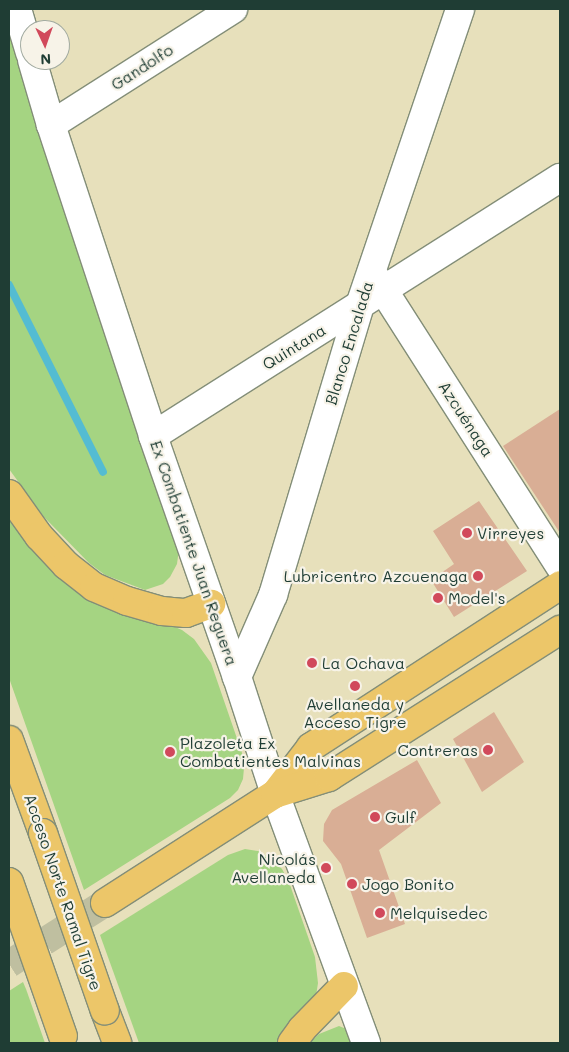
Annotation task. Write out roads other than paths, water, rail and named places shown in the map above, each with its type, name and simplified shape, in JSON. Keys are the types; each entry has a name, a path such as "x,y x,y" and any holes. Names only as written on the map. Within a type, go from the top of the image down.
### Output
{"main road":[{"path":"9,494 39,536 66,565 94,587 127,601 162,611 186,613 211,604"},
{"path":"275,794 311,747 560,585"},
{"path":"105,903 275,794 329,777 560,630"},
{"name":"Acceso Norte Ramal Tigre","path":"9,740 116,1043"},
{"path":"9,882 65,1039"},
{"path":"292,1043 302,1029 344,986"}],"street":[{"name":"Gandolfo","path":"51,125 233,9"},
{"name":"Blanco Encalada","path":"378,281 460,9"},
{"name":"Ex Combatiente Juan Reguera","path":"35,70 51,125 153,436 237,677 275,794 306,874 344,986 366,1043"},
{"name":"Quintana","path":"153,436 360,305 378,281 560,178"},
{"name":"Azcuénaga","path":"378,281 560,566"},
{"name":"Blanco Encalada","path":"237,677 272,595 360,305"}],"waterway":[{"path":"9,285 103,472"}],"tunnel":[{"path":"9,964 105,903"}],"place":[{"name":"Virreyes","path":"467,533"},
{"name":"Lubricentro Azcuenaga","path":"478,576"},
{"name":"Model's","path":"438,598"},
{"name":"La Ochava","path":"312,663"},
{"name":"Avellaneda y Acceso Tigre","path":"355,686"},
{"name":"Contreras","path":"488,750"},
{"name":"Plazoleta Ex Combatientes Malvinas","path":"170,752"},
{"name":"Gulf","path":"375,817"},
{"name":"Nicolás Avellaneda","path":"326,868"},
{"name":"Jogo Bonito","path":"352,884"},
{"name":"Melquisedec","path":"380,913"}]}
